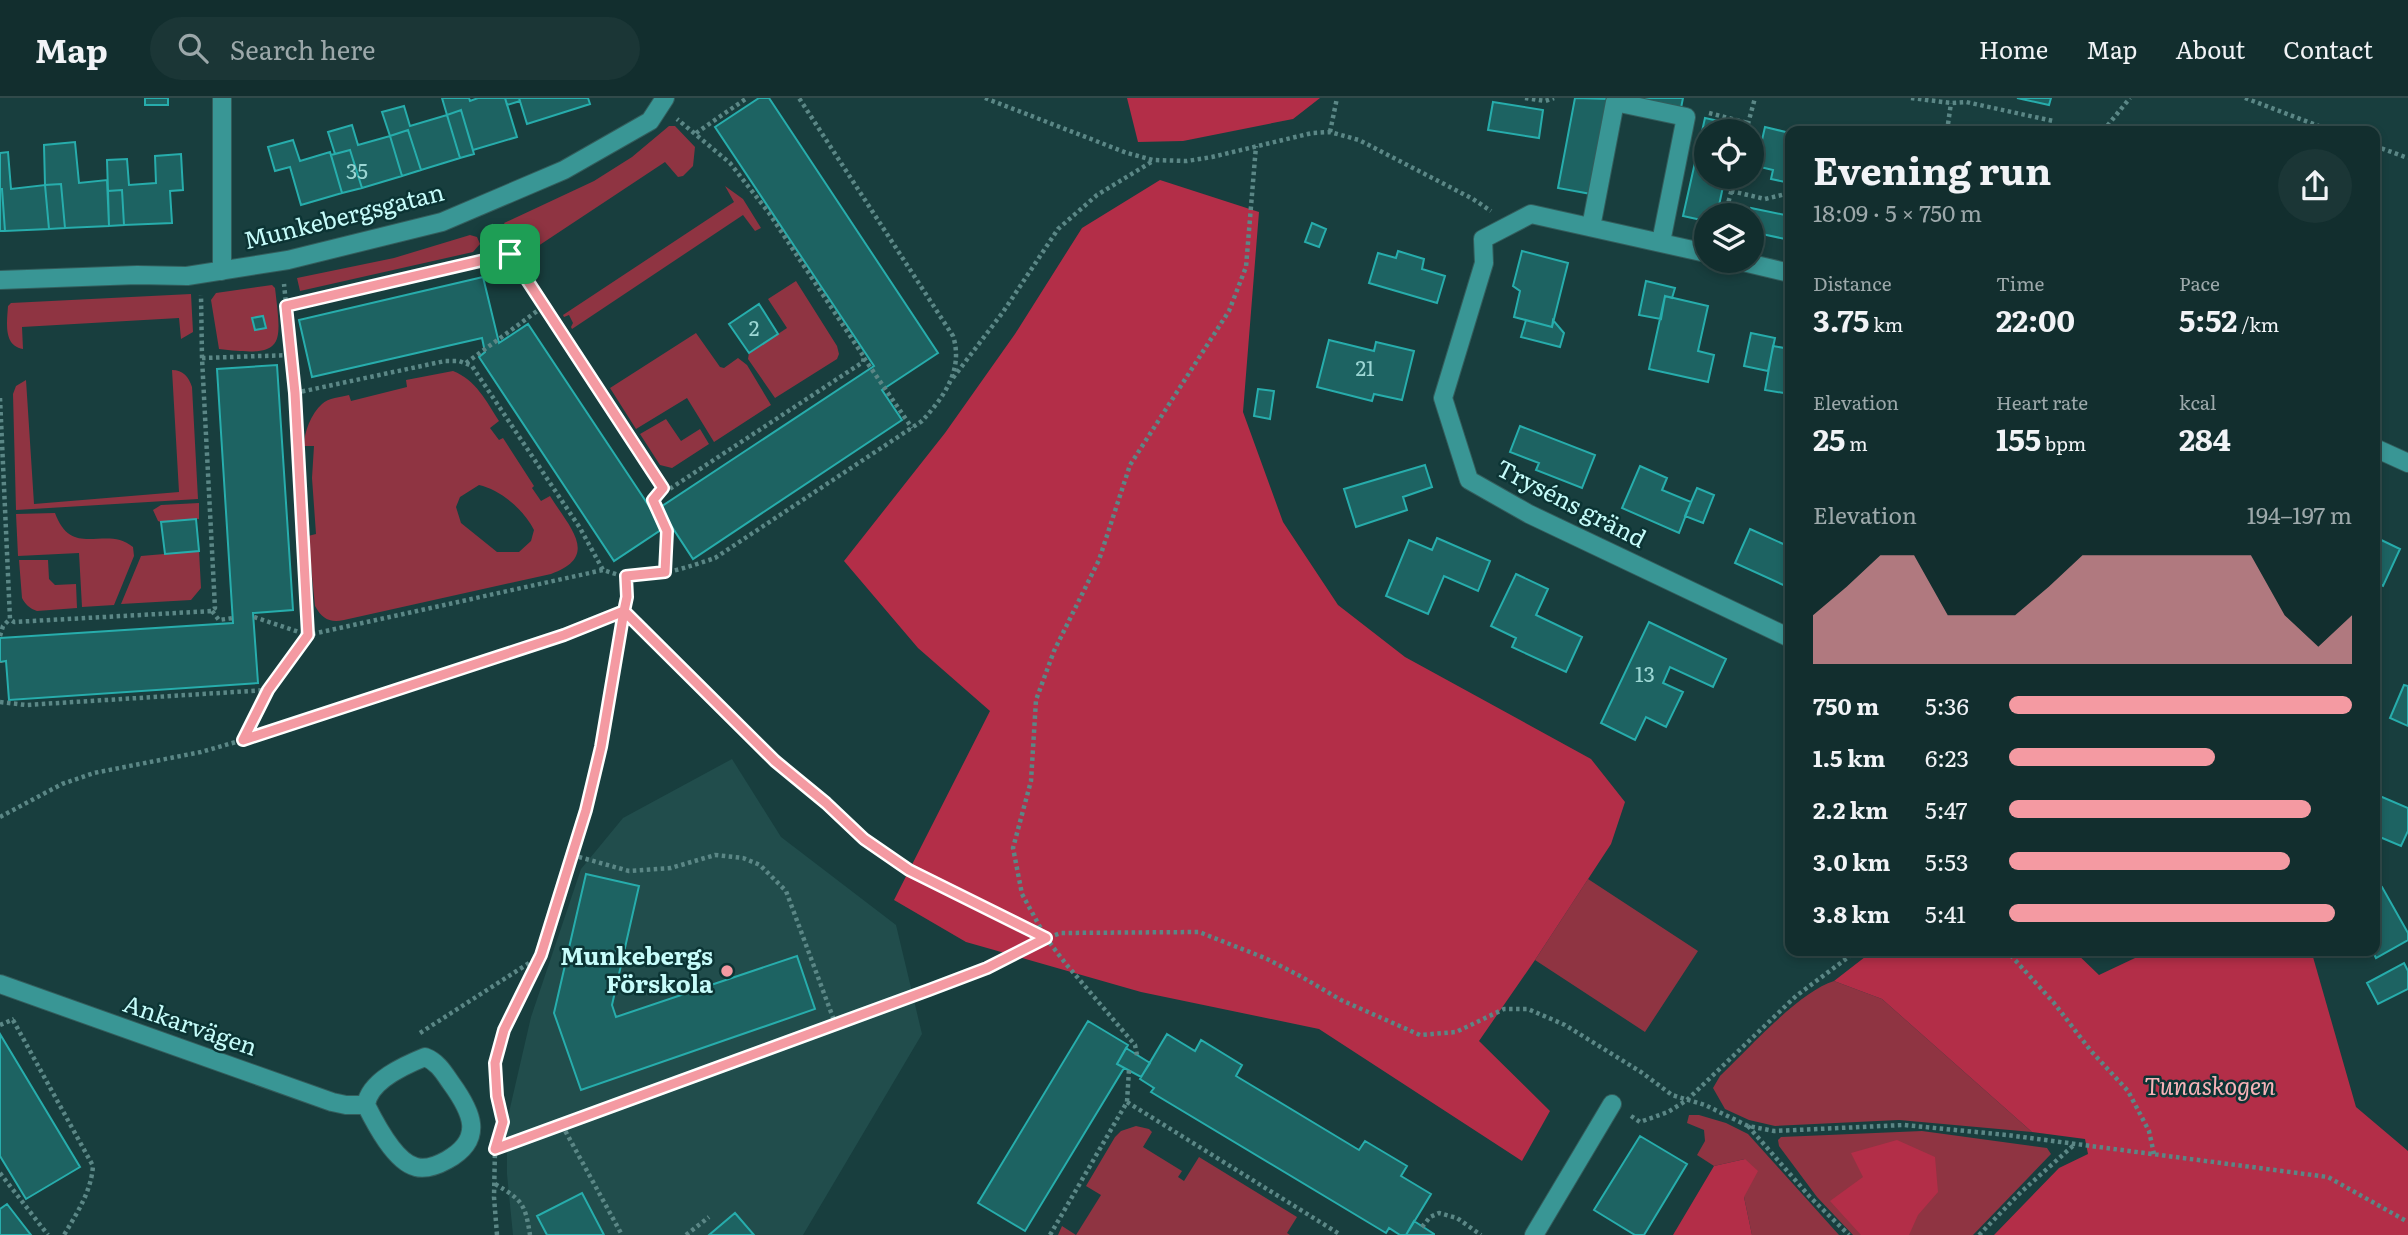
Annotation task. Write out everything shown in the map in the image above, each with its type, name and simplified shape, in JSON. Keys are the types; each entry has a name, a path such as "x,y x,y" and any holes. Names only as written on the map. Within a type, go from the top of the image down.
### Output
{"street":[{"path":"222,98 222,271"},
{"name":"Munkebergsgatan","path":"0,280 187,276 288,260 442,222 564,170 650,121 665,98"},
{"path":"1661,242 1686,117 1615,102 1591,226 1694,250"},
{"name":"Tryséns gränd","path":"1591,226 1531,214 1483,239 1484,263 1443,398 1469,480 1529,514 1785,636"},
{"path":"1764,267 1785,272"},
{"path":"2380,451 2408,463"},
{"name":"Ankarvägen","path":"0,984 332,1102 366,1105"},
{"path":"425,1057 434,1061 456,1090 471,1121 472,1133 467,1146 448,1159 429,1168 415,1167 402,1159 383,1136 366,1105 367,1095 393,1073 425,1057"},
{"path":"1534,1235 1612,1104"}],"path":[{"path":"696,132 747,98"},
{"path":"799,98 953,336 956,354 953,378"},
{"path":"985,98 1153,160 1187,161 1312,133 1330,132 1359,140 1473,199 1493,212 1506,228"},
{"path":"1330,132 1337,98"},
{"path":"1525,98 1545,101 1554,98"},
{"path":"1749,119 1755,98"},
{"path":"1911,98 1966,102 2053,121"},
{"path":"2107,126 2130,98"},
{"path":"2245,98 2319,126"},
{"path":"1948,126 1951,103"},
{"path":"1700,110 1733,119"},
{"path":"673,117 696,132 730,163 769,213 912,428"},
{"path":"1137,1055 1135,1045 1046,938 1022,894 1013,848 1031,781 1036,700 1054,652 1099,560 1130,465 1229,311 1246,267 1256,146"},
{"path":"2380,148 2408,158"},
{"path":"254,617 308,635 603,570 626,576 665,572 715,558 922,421 939,402 953,378 1003,312 1058,229 1097,195 1153,160"},
{"path":"1728,203 1731,191 1765,199 1785,194"},
{"path":"490,224 663,488 668,490 863,362 864,357"},
{"path":"286,306 510,254"},
{"path":"243,740 268,690 308,635 295,393 284,280"},
{"path":"201,290 215,608 212,611"},
{"path":"466,363 544,306"},
{"path":"202,358 291,355"},
{"path":"295,393 445,361 466,363 477,370 580,528 603,570"},
{"path":"0,398 10,619 3,626 0,636"},
{"path":"663,488 653,500 667,531 665,572"},
{"path":"497,1235 495,1149 503,1122 497,1096 495,1063 504,1030 541,955 586,810 601,747 627,597 626,576"},
{"path":"212,611 219,620 233,618"},
{"path":"10,619 14,622 212,611"},
{"path":"624,611 775,761 864,839 909,870 1046,938"},
{"path":"0,817 62,784 94,773 201,752 243,740 564,635 624,611"},
{"path":"0,702 26,705 268,690"},
{"path":"572,855 629,871 671,868 715,855 743,858 760,865 786,891 835,1023"},
{"path":"467,1146 495,1149 987,968 1046,938 1062,933 1199,932 1265,958 1302,976 1341,1000 1420,1035 1456,1032 1504,1009 1528,1009 1565,1025 1641,1072 1672,1095 1705,1105 1748,1126 1774,1131 1904,1125 2007,1135 2328,1177 2408,1222"},
{"path":"419,1033 541,955"},
{"path":"1612,1104 1640,1122 1668,1112 1687,1100 1797,996 1850,956"},
{"path":"2011,956 2128,1091 2149,1131 2154,1154"},
{"path":"0,1025 13,1020 19,1014"},
{"path":"13,1020 93,1166 92,1180 83,1203 64,1235"},
{"path":"1050,1235 1127,1102 1129,1070"},
{"path":"1127,1102 1341,1235"},
{"path":"562,1125 622,1235"},
{"path":"1748,1126 1810,1198 1849,1235"},
{"path":"1979,1235 2021,1192 2076,1144"},
{"path":"0,1173 2,1182 48,1235"},
{"path":"495,1184 517,1197 527,1213 530,1235"},
{"path":"1422,1227 1430,1217 1439,1213 1457,1218 1481,1235"},
{"path":"686,1235 709,1217"}],"shaded area":[{"path":"669,126 675,126 695,147 693,166 683,176 678,177 665,162 523,256 504,223 594,181 632,157"},
{"path":"725,186 743,199 761,228 755,231 743,215 572,329 573,323 569,315 563,315 734,202"},
{"path":"470,235 477,237 480,244 473,252 300,291 297,278 394,258"},
{"path":"796,281 837,346 839,354 837,359 775,398 748,359 749,353 787,328 768,299"},
{"path":"272,285 275,288 278,324 278,335 274,344 268,349 257,351 219,349 211,300 216,293"},
{"path":"191,294 193,332 181,339 179,318 22,327 23,349 17,347 9,338 7,319 8,306 11,303"},
{"path":"696,333 720,367 724,368 738,358 747,365 771,405 714,442 687,398 636,429 610,388"},
{"path":"172,370 185,375 192,387 198,499 16,510 13,394 16,386 26,380 34,504 179,492"},
{"path":"453,371 468,380 485,399 499,421 490,428 499,440 503,438 541,501 550,496 572,530 578,550 575,559 566,567 551,574 344,620 331,620 324,617 315,606 308,536 316,534 312,478 314,446 304,446 307,429 311,418 328,400 349,395 351,401 407,387 406,380","holes":["479,485 511,502 534,530 531,541 519,552 497,552 461,523 456,507 460,497"]},
{"path":"666,419 681,441 700,429 709,444 672,468 660,465 640,434"},
{"path":"199,503 199,519 161,522 153,510 161,505"},
{"path":"55,513 62,527 71,535 123,541 133,547 134,556 114,605 82,607 79,553 18,556 16,514"},
{"path":"199,551 201,588 191,600 121,604 141,556"},
{"path":"19,560 48,560 49,579 55,585 76,584 77,608 37,611 23,600"},
{"name":"Munkebergs Förskola","path":"732,759 781,837 896,925 922,1034 803,1235 513,1235 507,1174 507,1121 531,1017 581,869 623,818"},
{"path":"1588,879 1698,951 1645,1032 1535,960"},
{"path":"1834,981 1882,999 2032,1132 1899,1120 1775,1126 1749,1120 1725,1109 1713,1088 1720,1076 1790,1009 1820,987"},
{"path":"1689,1115 1699,1115 1726,1123 1748,1134 1839,1235 1752,1235 1744,1197 1745,1159 1714,1166 1697,1155 1705,1141 1704,1130 1687,1123"},
{"path":"1136,1126 1152,1132 1143,1147 1182,1171 1178,1177 1184,1181 1199,1157 1297,1217 1287,1233 1290,1235 1076,1235 1101,1195 1086,1186 1115,1137 1121,1131"},
{"path":"1922,1131 2047,1148 2051,1154 1973,1235 1853,1235 1817,1197 1779,1146 1778,1140 1781,1137"},
{"path":"1062,1226 1076,1235 1058,1235"}],"green space":[{"path":"1127,98 1320,98 1293,119 1183,141 1138,142"},
{"path":"1160,180 1259,212 1243,412 1283,522 1338,605 1405,657 1591,759 1625,802 1611,844 1479,1041 1550,1111 1522,1161 1319,1029 1141,992 966,942 894,900 990,711 918,648 844,561 945,433 1015,334 1082,228"},
{"name":"Tunaskogen","path":"1866,956 2079,956 2099,975 2139,956 2313,956 2356,1107 2408,1151 2408,1235 1994,1235 2059,1168 2088,1154 2085,1139 2032,1132 1882,999 1834,981"},
{"path":"1897,1140 1935,1157 1938,1192 1918,1215 1909,1235 1861,1235 1830,1201 1863,1177 1851,1153"},
{"path":"1745,1159 1758,1171 1744,1197 1752,1235 1673,1235 1714,1166"}],"building":[{"path":"145,98 168,98 168,105 145,105"},
{"path":"442,98 469,98 470,101 478,98 505,98 517,137 473,150 461,110 447,115"},
{"path":"505,98 519,98 520,101 507,105"},
{"path":"519,98 588,98 590,104 527,124"},
{"path":"759,98 769,98 938,353 882,390 902,420 693,559 670,524 614,561 479,357 485,352 482,338 312,377 299,320 483,277 499,343 528,324 653,512 874,366 715,127"},
{"path":"1575,98 1609,99 1591,194 1558,188"},
{"path":"1637,98 1683,98 1681,108"},
{"path":"2017,98 2051,98 2049,105"},
{"path":"1493,102 1543,110 1539,138 1488,130"},
{"path":"404,106 410,126 447,115 460,158 421,170 408,130 390,136 382,112"},
{"path":"461,110 474,154 460,158 447,115"},
{"path":"352,125 358,145 390,136 402,176 362,188 350,150 335,154 328,132"},
{"path":"1765,127 1785,132 1785,182 1771,179 1773,170 1764,168"},
{"path":"408,130 421,170 402,176 390,136"},
{"path":"293,140 300,161 330,152 342,193 301,205 290,167 275,171 268,147"},
{"path":"75,142 79,183 107,180 109,226 65,228 61,184 45,185 44,145"},
{"path":"350,150 362,188 342,193 331,155"},
{"path":"8,152 11,189 45,185 49,229 5,231 0,189 0,153"},
{"path":"181,154 183,190 170,191 172,223 124,225 122,190 108,191 107,160 127,159 129,185 156,183 155,156"},
{"path":"1694,167 1694,189 1722,189 1720,203 1694,203 1694,218 1683,216"},
{"path":"61,184 65,228 49,229 45,185"},
{"path":"2,189 5,231 0,231"},
{"path":"122,190 124,225 109,226 108,191"},
{"path":"1764,211 1785,215 1785,239 1764,235"},
{"path":"1312,223 1326,229 1319,247 1305,242"},
{"path":"1398,251 1424,259 1422,269 1445,276 1437,303 1369,283 1378,253 1396,258"},
{"path":"1522,251 1568,263 1552,327 1514,317 1520,291 1513,286"},
{"path":"1646,281 1675,288 1672,298 1665,296 1661,319 1639,315"},
{"path":"1665,296 1708,306 1698,351 1714,355 1708,382 1649,369"},
{"path":"759,304 778,334 749,353 729,324"},
{"path":"263,316 266,328 255,330 252,318"},
{"path":"1526,320 1552,327 1553,320 1564,333 1560,347 1521,337"},
{"path":"1751,333 1775,338 1768,371 1744,366"},
{"path":"1329,340 1374,351 1376,342 1414,351 1402,400 1374,394 1372,401 1317,387"},
{"path":"1773,346 1785,348 1785,393 1765,390"},
{"path":"277,365 293,610 253,613 258,683 9,700 6,661 0,662 0,638 233,623 217,369"},
{"path":"1258,389 1274,391 1270,419 1254,416"},
{"path":"1520,426 1595,455 1582,488 1536,470 1539,463 1510,452"},
{"path":"1425,465 1432,487 1403,497 1407,510 1356,527 1344,489"},
{"path":"1640,466 1667,478 1662,490 1691,502 1679,533 1622,508"},
{"path":"1697,488 1714,495 1703,523 1685,516"},
{"path":"196,519 199,551 165,554 161,522"},
{"path":"1750,529 1785,545 1785,586 1735,563"},
{"path":"1437,538 1490,561 1478,591 1444,576 1428,614 1386,596 1409,540 1432,550"},
{"path":"2380,539 2400,549 2383,586 2380,584"},
{"path":"1516,574 1548,589 1536,615 1582,637 1566,672 1512,647 1516,638 1491,626"},
{"path":"1649,622 1726,659 1713,687 1670,667 1663,683 1683,692 1666,727 1646,717 1635,740 1601,723"},
{"path":"2404,685 2408,686 2408,726 2390,718"},
{"path":"2380,796 2408,808 2408,831 2401,846 2380,837"},
{"path":"586,874 639,886 612,1005 616,1017 797,956 815,1009 581,1090 554,1013"},
{"path":"2382,887 2408,933 2408,940 2380,956"},
{"path":"2404,963 2408,971 2408,989 2378,1004 2367,983"},
{"path":"1088,1021 1128,1045 1117,1064 1124,1068 1025,1231 978,1203"},
{"path":"0,1034 80,1167 26,1199 0,1156"},
{"path":"1167,1034 1195,1051 1201,1040 1242,1065 1236,1076 1359,1150 1365,1141 1407,1166 1401,1176 1431,1194 1406,1235 1400,1235 1389,1228 1386,1233 1151,1092 1154,1088 1140,1079"},
{"path":"1126,1048 1150,1063 1141,1077 1117,1064"},
{"path":"1640,1136 1687,1164 1644,1235 1635,1235 1594,1210"},
{"path":"582,1193 604,1235 547,1235 537,1216"},
{"path":"7,1204 31,1235 0,1235 0,1209"},
{"path":"735,1213 754,1235 709,1235"},
{"path":"1414,1221 1434,1234 1434,1235 1406,1235"}],"place":[{"name":"Munkebergs Förskola","path":"727,971"}],"route":[{"path":"510,254 286,306 295,393 308,635 268,690 243,740 564,635 624,611 601,747 586,810 541,955 504,1030 495,1063 497,1096 503,1122 495,1149 987,968 1046,938 909,870 864,839 775,761 624,611 627,597 626,576 665,572 667,531 653,500 663,488 510,254"}]}
